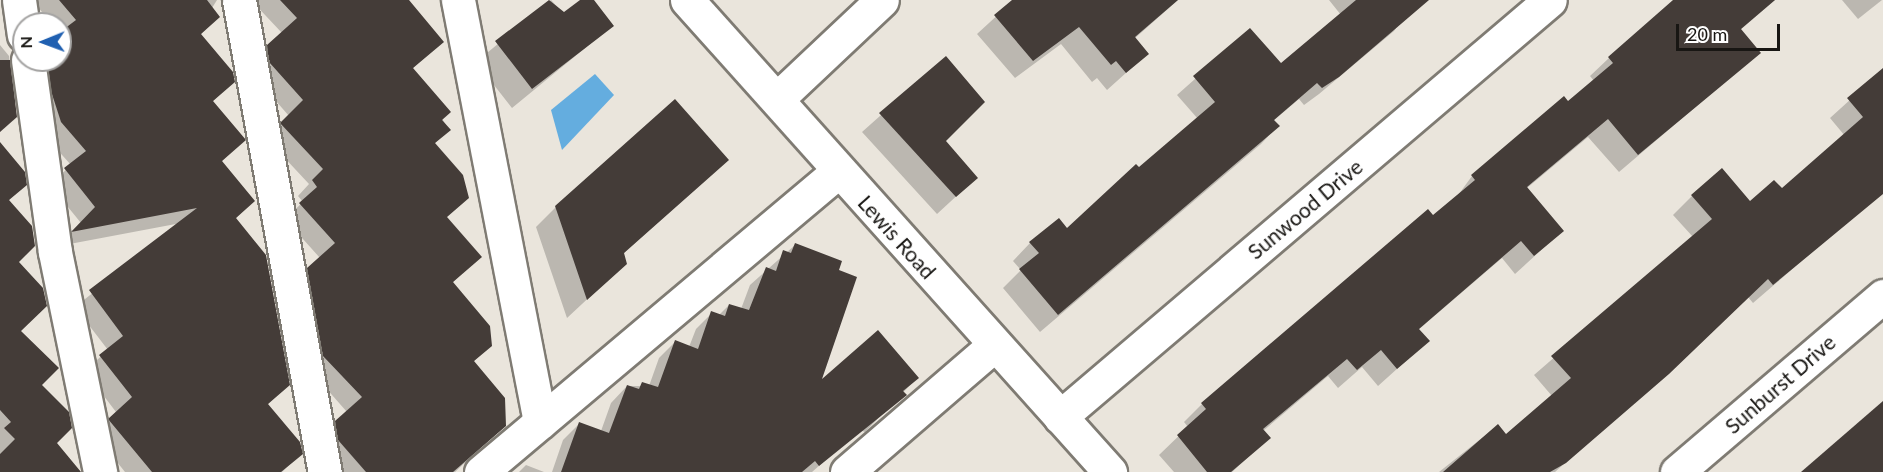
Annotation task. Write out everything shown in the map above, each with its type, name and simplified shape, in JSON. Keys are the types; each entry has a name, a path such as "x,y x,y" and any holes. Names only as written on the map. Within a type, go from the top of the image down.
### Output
{"street":[{"path":"239,0 325,472"},
{"path":"458,0 540,422"},
{"name":"Lewis Road","path":"687,0 777,99 993,346 1110,472"},
{"path":"777,99 882,0"},
{"name":"Sunwood Drive","path":"1060,417 1550,0"},
{"path":"29,72 55,252 100,472"},
{"path":"481,472 839,171"},
{"name":"Sunburst Drive","path":"1677,472 1883,296"},
{"path":"847,472 993,346"}],"water":[{"path":"595,74 614,95 562,150 551,110"}],"building":[{"path":"59,0 207,0 220,17 201,34 233,72 235,82 213,101 246,140 222,161 255,201 236,218 266,255 290,385 268,404 300,442 303,454 281,472 152,472 108,419 132,397 99,355 123,336 89,290 197,208 71,232 95,207 64,168 86,151 61,122 51,91 49,72 72,72 72,23 76,20 72,12 69,12"},
{"path":"280,0 409,0 444,42 413,68 451,112 442,120 451,130 435,143 463,175 469,198 447,217 482,257 453,282 490,326 492,346 474,361 505,398 506,426 453,472 366,472 338,440 335,421 362,397 323,356 307,268 335,243 299,203 317,187 312,180 323,169 280,123 303,100 269,62 267,45 297,18"},
{"path":"549,0 564,12 580,0 594,0 614,26 532,89 495,41"},
{"path":"1012,0 1178,0 1135,37 1149,54 1126,73 1116,61 1111,65 1079,27 1033,61 994,15"},
{"path":"1356,0 1429,0 1339,77 1322,88 1317,83 1274,120 1280,126 1058,315 1019,269 1039,253 1029,242 1059,218 1067,228 1136,164 1139,167 1215,102 1193,76 1250,28 1281,63"},
{"path":"1673,0 1775,0 1741,29 1761,53 1638,155 1608,119 1527,187 1564,231 1534,256 1521,241 1419,329 1430,341 1397,369 1381,350 1357,370 1347,359 1263,429 1271,438 1231,472 1207,472 1177,435 1206,409 1201,403 1428,209 1433,215 1475,180 1471,175 1564,96 1568,101 1613,63 1608,57"},
{"path":"946,56 985,102 946,141 978,178 956,197 879,113"},
{"path":"0,60 10,60 17,117 0,132"},
{"path":"1883,68 1883,194 1773,285 1768,279 1669,374 1566,463 1550,472 1443,472 1498,424 1506,434 1571,378 1551,356 1712,219 1691,195 1722,168 1750,201 1774,180 1782,188 1863,117 1847,98"},
{"path":"675,99 729,160 624,253 627,264 587,300 555,206"},
{"path":"0,142 25,172 27,185 9,200 32,226 35,246 19,262 43,288 47,306 21,331 59,368 42,385 69,412 72,428 57,443 81,472 0,472 0,454 15,439 4,428 11,422 0,410"},
{"path":"795,243 842,261 839,270 857,277 822,379 878,330 919,378 903,391 907,395 819,466 815,461 802,472 561,472 579,422 609,433 627,385 639,389 642,382 658,387 675,340 698,349 711,311 725,316 729,304 749,310 766,267 776,271 783,250 791,253"},
{"path":"1883,401 1883,472 1801,472"}]}
